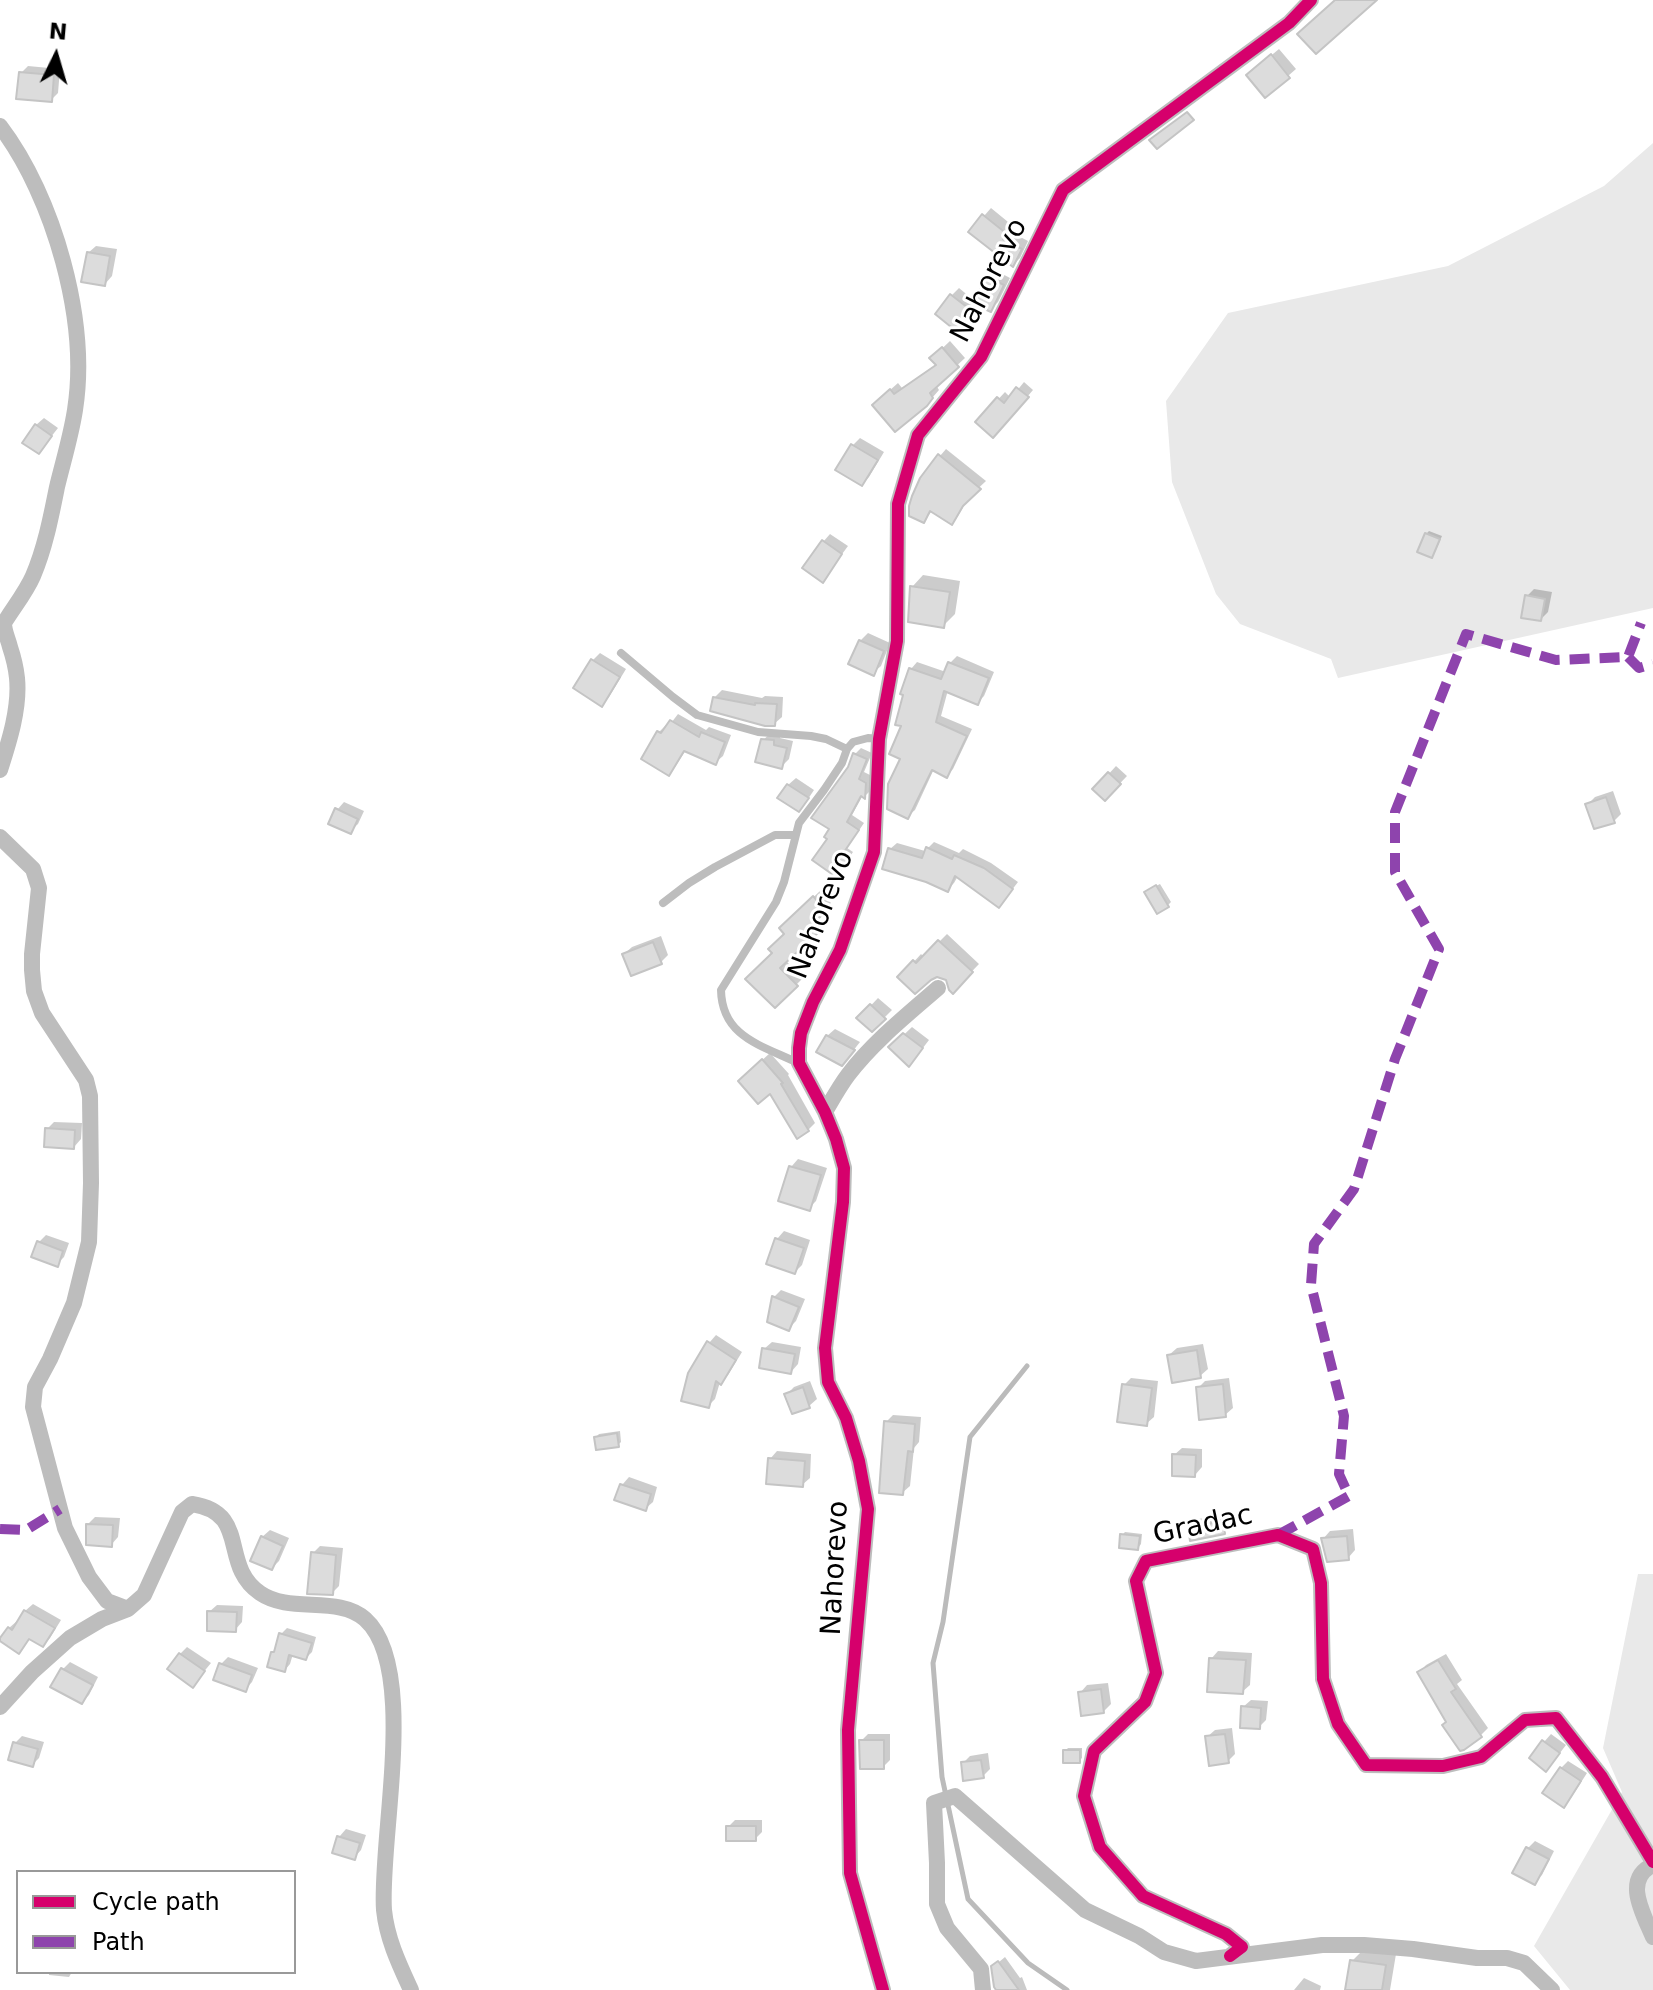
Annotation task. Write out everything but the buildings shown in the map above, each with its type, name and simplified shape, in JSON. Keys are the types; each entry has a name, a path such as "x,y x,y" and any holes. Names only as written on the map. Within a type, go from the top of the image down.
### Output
{"street":[{"name":"Nahorevo","path":"883,1990 850,1873 848,1730 868,1509 859,1461 846,1418 828,1382 825,1348 843,1202 844,1168 825,1112 799,1063 801,1033 840,950 874,852 879,739 897,641 898,504 918,435 981,357 1063,190 1289,23 1311,0"},
{"path":"0,126 28,168 63,263 75,311 78,379 75,409 46,536 33,576 4,623 17,679 16,703 0,770"},
{"path":"0,837 33,869 39,888 32,954 34,991 42,1013 86,1080 90,1096 89,1242 74,1303 35,1387 33,1407 65,1528 89,1577 107,1601 128,1609"},
{"path":"825,1112 848,1075 863,1058 938,988"},
{"path":"0,1707 32,1672 70,1638 102,1619 128,1609 144,1595 182,1512 192,1504 217,1512 228,1526 238,1568 248,1583 261,1594 279,1602 350,1609 365,1619 381,1639 390,1673 393,1732 384,1909 390,1944 411,1990"},
{"name":"Gradac","path":"1230,1956 1242,1947 1226,1934 1143,1896 1100,1847 1084,1796 1094,1751 1145,1702 1156,1673 1136,1581 1146,1561 1278,1535 1313,1549 1321,1583 1323,1679 1338,1724 1366,1765 1443,1766 1481,1757 1525,1720 1556,1718 1602,1777 1653,1864 1640,1875 1636,1887 1653,1937"},
{"path":"983,1990 981,1969 947,1928 937,1904 934,1803 955,1796 1085,1910 1164,1952 1196,1961 1322,1945 1364,1945 1477,1958 1507,1958 1524,1963 1552,1990"}],"lane":[{"path":"621,653 697,715 758,732 826,739 847,749"},
{"path":"799,1063 738,1033 722,1006 721,990 776,902 799,823 842,763 853,742 879,739"},
{"path":"663,903 689,883 763,841 775,835 794,835"}],"shaded area":[{"path":"1653,143 1653,608 1338,678 1331,659 1240,624 1216,594 1172,482 1166,401 1228,313 1448,266 1604,186"},
{"path":"1638,1574 1653,1574 1653,1990 1570,1990 1534,1946 1622,1792 1603,1748"}],"waterway":[{"path":"1027,1366 970,1437 943,1622 933,1663 942,1777 968,1899 1028,1963 1067,1990"}],"marked path":[{"path":"1278,1535 1349,1496 1339,1474 1344,1416 1311,1285 1314,1244 1354,1189 1395,1059 1439,949 1395,872 1395,812 1466,634 1556,660 1628,657 1641,623"},
{"path":"1628,657 1639,668 1653,664"},
{"path":"0,1529 26,1530 60,1509"}],"cycle path":[{"path":"883,1990 850,1873 848,1730 868,1509 859,1461 846,1418 828,1382 825,1348 843,1202 844,1168 825,1112 799,1063 799,1048 801,1033 840,950 874,852 879,739 897,641 898,504 918,435 981,357 1063,190 1289,23 1311,0"},
{"path":"1230,1956 1242,1947 1226,1934 1143,1896 1100,1847 1084,1796 1094,1751 1145,1702 1156,1673 1136,1581 1146,1561 1278,1535 1313,1549 1321,1583 1323,1679 1338,1724 1366,1765 1443,1766 1481,1757 1525,1720 1556,1718 1602,1777 1653,1862"}]}
